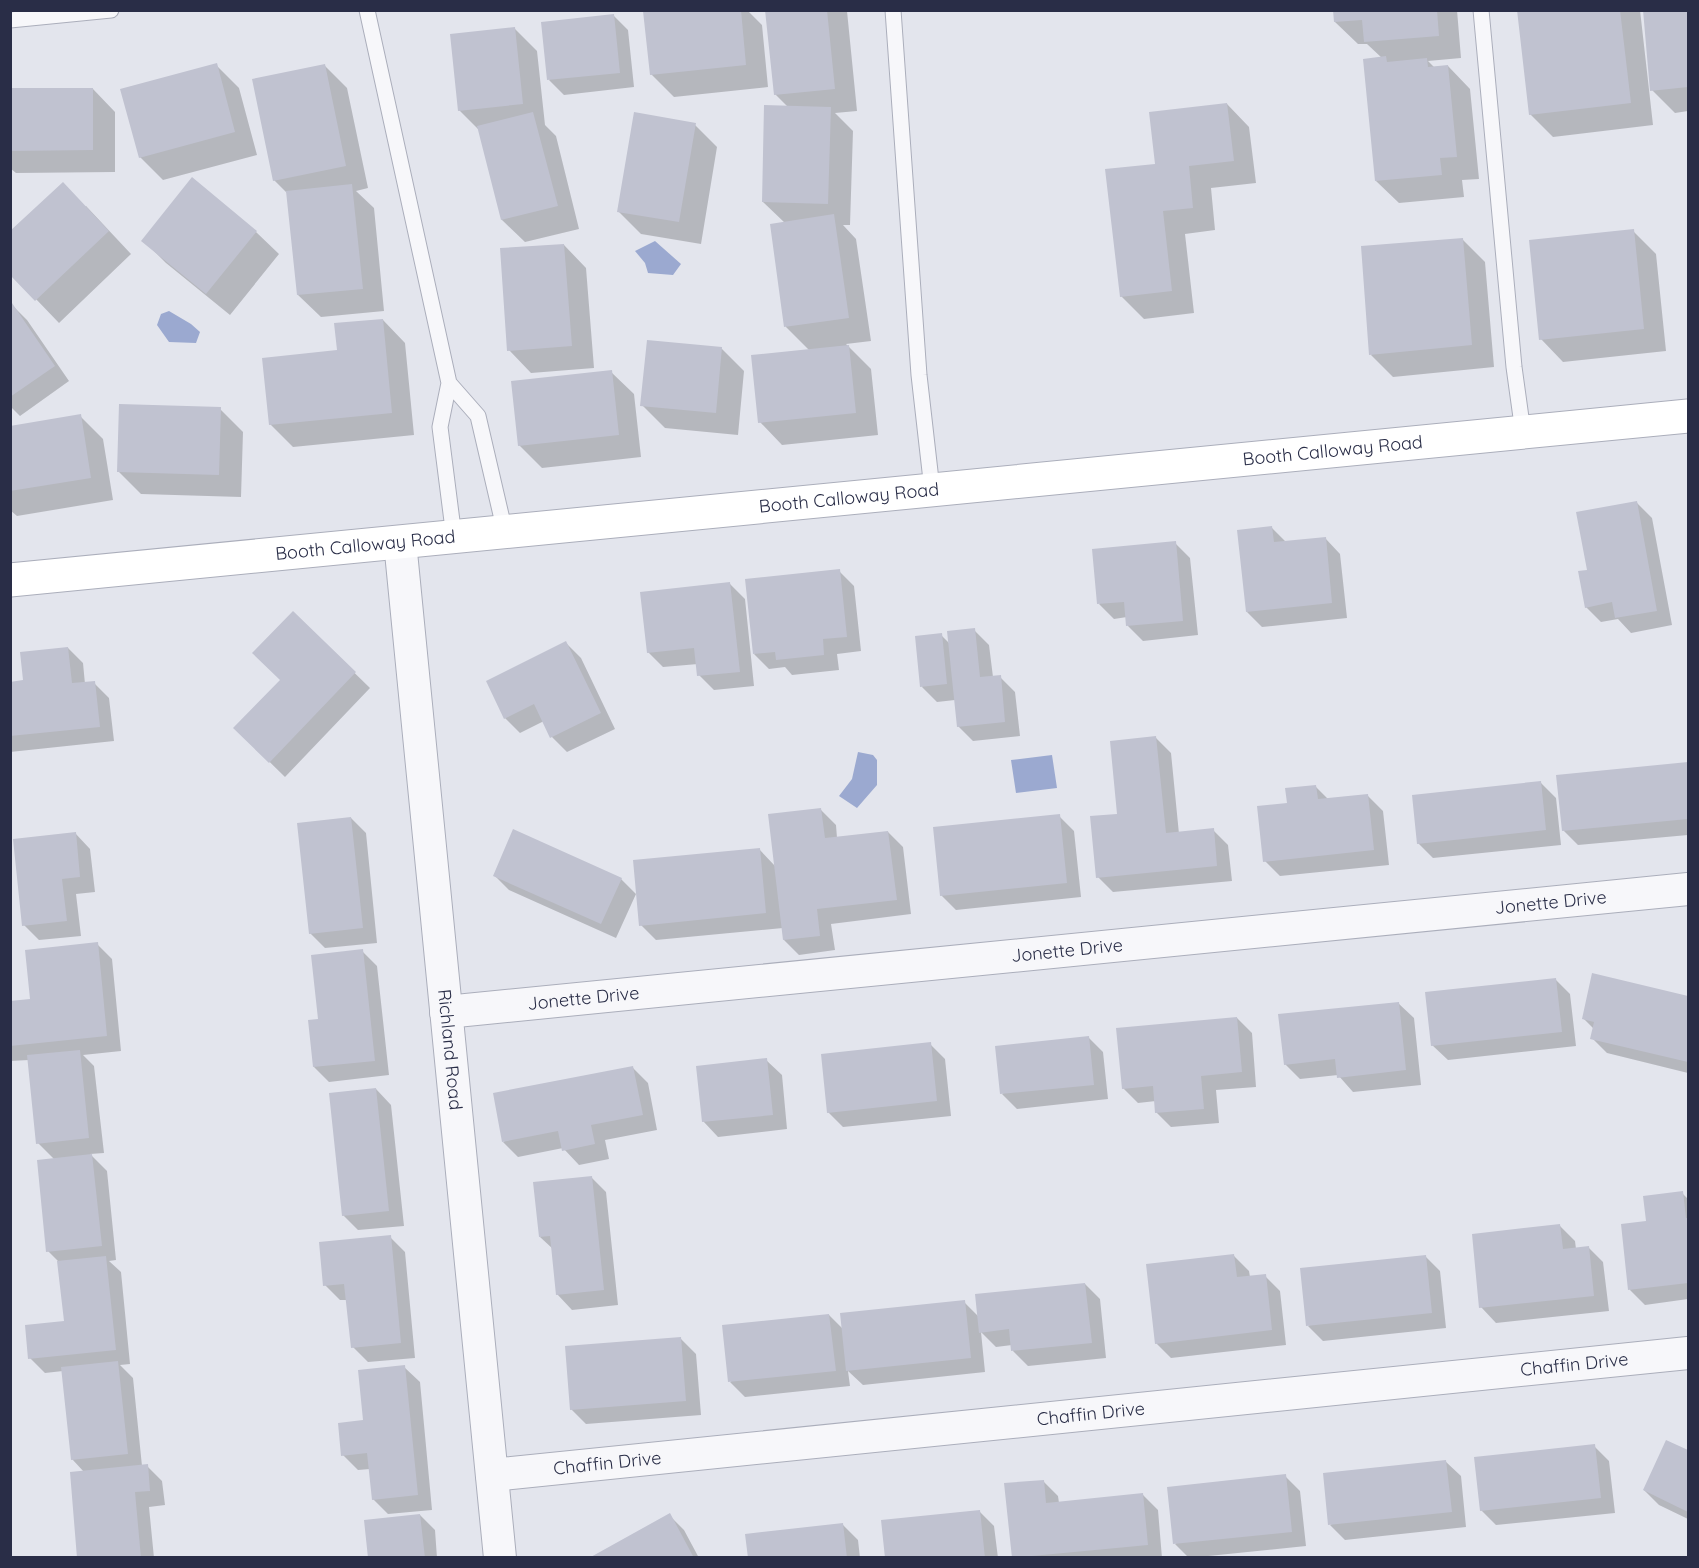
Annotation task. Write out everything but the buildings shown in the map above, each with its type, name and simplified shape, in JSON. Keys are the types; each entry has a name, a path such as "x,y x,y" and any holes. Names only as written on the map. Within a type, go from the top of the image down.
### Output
{"street":[{"name":"Booth Calloway Road","path":"10,580 1689,416"},
{"name":"Richland Road","path":"399,542 500,1557"},
{"name":"Jonette Drive","path":"446,1012 1689,889"},
{"name":"Chaffin Drive","path":"492,1475 1689,1353"}],"lane":[{"path":"10,20 111,10"},
{"path":"367,10 448,383 440,428 454,537"},
{"path":"892,10 919,375 932,489"},
{"path":"1481,10 1514,367 1523,432"},
{"path":"448,383 478,416 505,532"}],"water":[{"path":"655,241 681,264 673,275 648,273 645,263 635,251"},
{"path":"169,311 200,332 196,343 169,342 157,325 161,314"},
{"path":"858,752 873,755 877,760 877,785 857,808 839,796 852,779"},
{"path":"1052,755 1057,788 1016,793 1011,760"}]}
